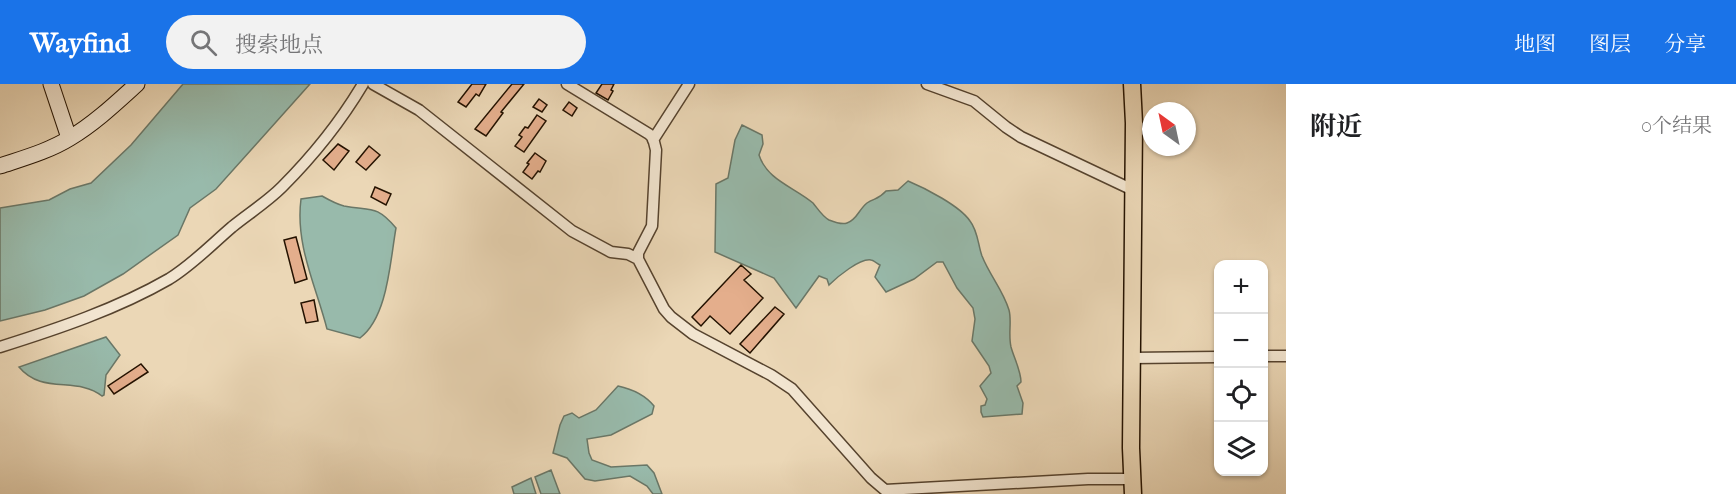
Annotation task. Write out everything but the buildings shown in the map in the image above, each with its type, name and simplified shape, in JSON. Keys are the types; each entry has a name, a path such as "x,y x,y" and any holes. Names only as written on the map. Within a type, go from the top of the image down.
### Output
{"main road":[{"path":"1132,84 1134,123 1132,486"}],"street":[{"path":"51,84 69,138"},
{"path":"0,166 39,153 69,138 101,116 137,84"},
{"path":"0,347 48,332 139,295 186,268 253,209 280,189 350,107 363,84"},
{"path":"374,84 419,110 573,231 611,252 628,254 638,259"},
{"path":"567,84 649,134 653,140 656,150 652,226 638,253 638,259 664,309 693,334 771,375 792,389 885,490 1088,479 1132,486"},
{"path":"653,140 689,84"},
{"path":"927,84 974,101 1021,136 1133,190"},
{"path":"1268,356 1286,356"},
{"path":"1132,358 1214,357"}],"shaded area":[{"path":"183,84 310,84 216,189 190,208 178,235 123,274 84,296 45,310 0,321 0,208 49,200 70,189 91,183 131,145"},
{"path":"742,125 762,135 763,144 759,155 768,171 806,197 829,220 843,224 850,222 867,203 886,191 898,190 908,181 942,198 965,215 975,229 982,256 1009,310 1011,347 1021,378 1017,386 1023,403 1022,414 983,417 981,406 985,405 987,399 980,386 991,373 989,366 972,341 975,319 973,308 957,288 943,262 937,262 914,279 886,292 875,277 880,265 872,260 866,260 837,277 829,285 827,279 819,276 796,308 774,278 715,252 716,184 728,178 735,140"},
{"path":"322,196 341,205 378,212 396,228 382,303 377,317 360,338 327,329 308,265 301,233 301,199"},
{"path":"106,337 120,355 106,375 102,396 82,387 38,381 19,367"},
{"path":"618,386 647,399 654,406 652,414 611,435 587,439 589,453 592,460 611,467 647,465 654,473 662,494 653,494 647,486 630,476 595,481 585,479 567,458 553,453 564,416 572,413 579,418 596,410"},
{"path":"551,470 560,494 541,494 535,477"},
{"path":"531,478 536,494 514,494 512,487"}]}
